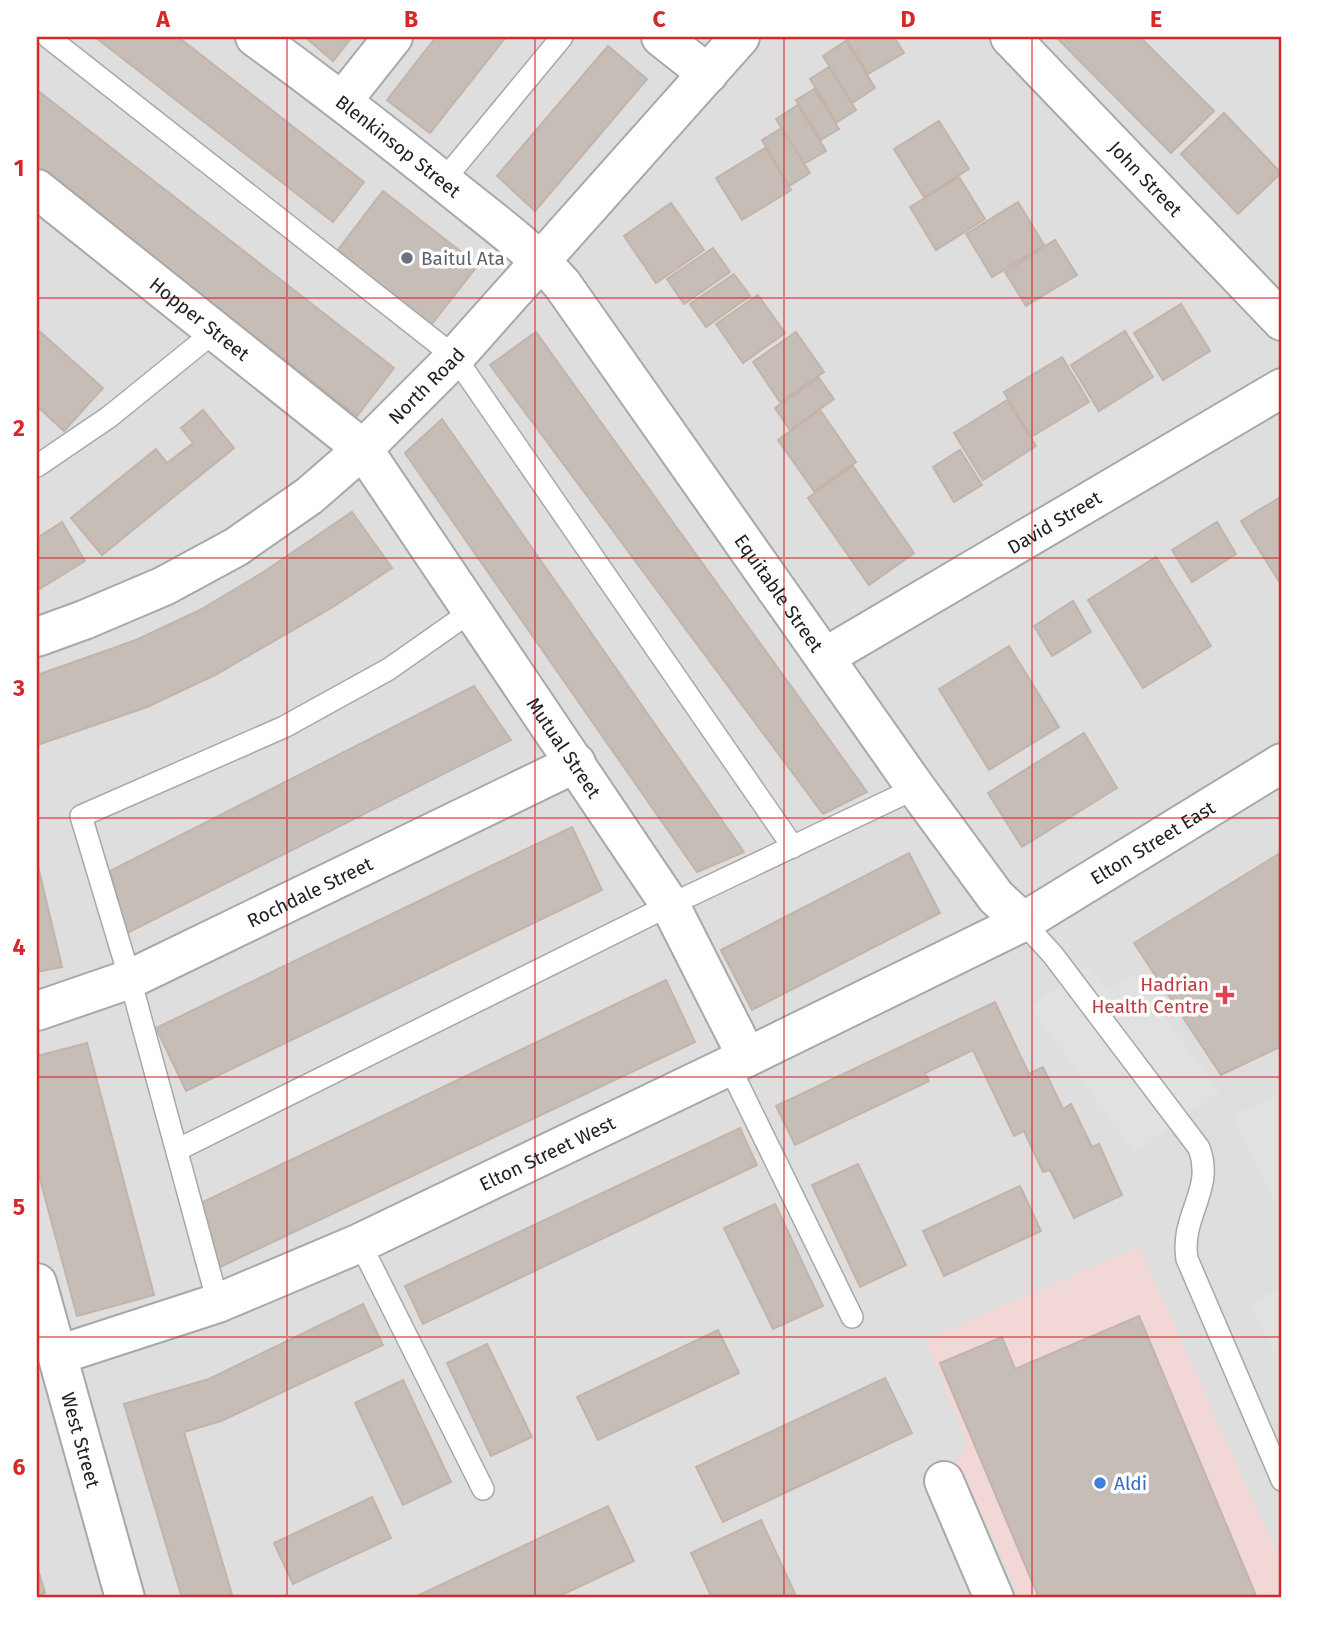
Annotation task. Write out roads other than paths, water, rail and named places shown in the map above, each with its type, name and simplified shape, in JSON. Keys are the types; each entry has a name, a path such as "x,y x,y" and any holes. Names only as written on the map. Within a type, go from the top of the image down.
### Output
{"street":[{"name":"Blenkinsop Street","path":"255,37 343,100 540,260"},
{"path":"343,100 394,37"},
{"path":"662,37 708,74"},
{"name":"North Road","path":"37,637 164,586 236,547 309,496 363,449 454,357 740,37"},
{"name":"John Street","path":"1010,37 1282,321"},
{"name":"Hopper Street","path":"37,189 363,449"},
{"name":"Equitable Street","path":"540,260 562,284 916,788 996,897 1023,922"},
{"name":"David Street","path":"825,657 1282,388"},
{"name":"Mutual Street","path":"363,449 474,610 670,905 738,1062"},
{"name":"Rochdale Street","path":"37,1011 130,979 576,763"},
{"name":"Elton Street East","path":"1023,922 1282,763"},
{"name":"Elton Street West","path":"48,1358 218,1303 360,1243 1023,922"},
{"name":"West Street","path":"37,1283 48,1358 125,1598"},
{"path":"944,1481 994,1598"}],"lane":[{"path":"48,37 454,357 793,847"},
{"path":"443,181 562,37"},
{"path":"37,466 109,417 214,332"},
{"path":"218,1303 130,979 81,816 284,727 388,669 474,610"},
{"path":"177,1150 670,905 916,788"},
{"path":"1023,922 1053,955 1199,1148 1205,1174 1187,1227 1187,1259 1282,1480"},
{"path":"738,1062 852,1317"},
{"path":"360,1243 483,1489"}],"place":[{"name":"Baitul Ata","path":"407,258"},
{"name":"Hadrian Health Centre","path":"1225,995"},
{"name":"Aldi","path":"1100,1483"}]}
